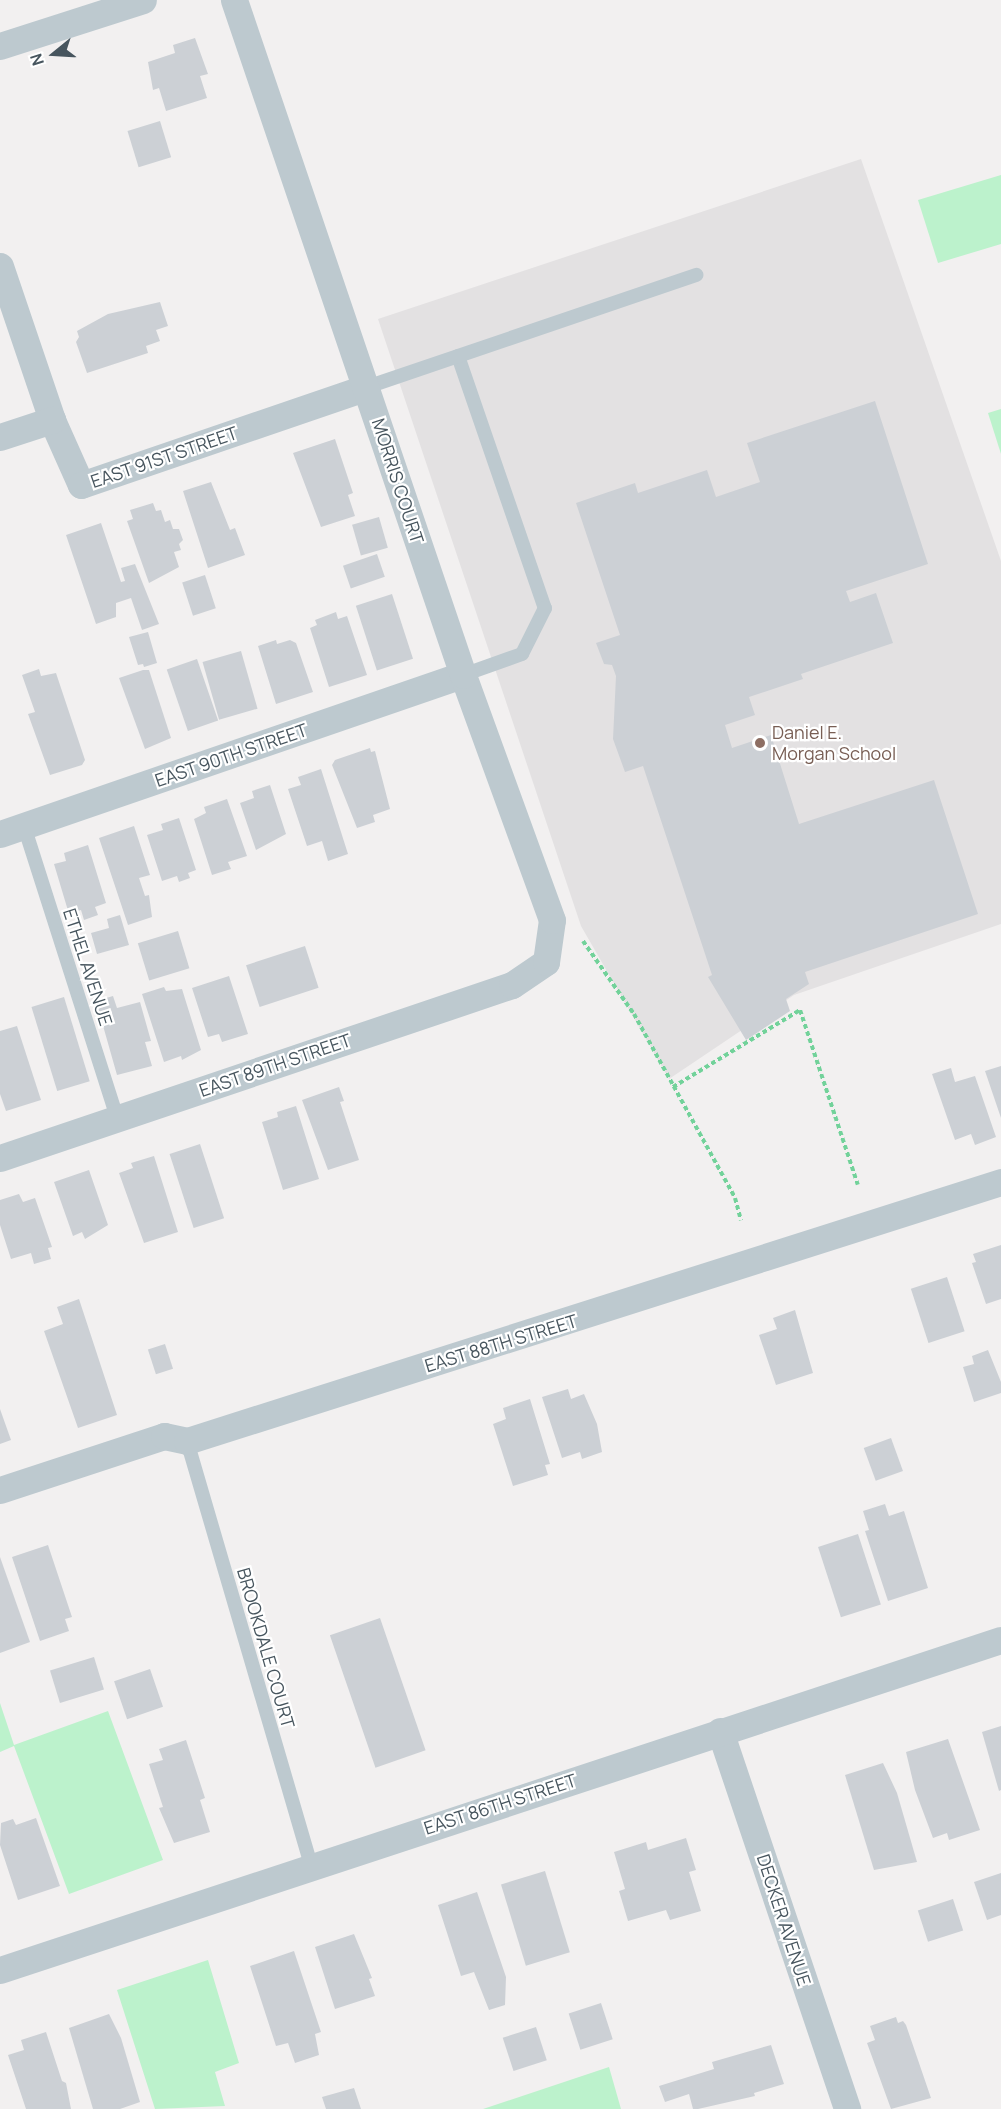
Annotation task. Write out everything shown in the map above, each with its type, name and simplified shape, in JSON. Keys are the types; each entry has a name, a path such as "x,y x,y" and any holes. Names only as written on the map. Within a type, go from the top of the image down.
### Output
{"street":[{"path":"0,46 142,0"},
{"name":"MORRIS COURT","path":"234,0 463,675 552,920 546,962"},
{"path":"0,266 52,420 0,437"},
{"name":"EAST 91ST STREET","path":"52,420 81,486 367,387"},
{"name":"EAST 90TH STREET","path":"12,830 463,675"},
{"name":"EAST 89TH STREET","path":"0,1158 512,985 546,962"},
{"name":"EAST 88TH STREET","path":"0,1490 164,1436 187,1441 1001,1182"},
{"name":"EAST 86TH STREET","path":"0,1970 1001,1640"},
{"name":"DECKER AVENUE","path":"720,1731 847,2109"}],"lane":[{"path":"367,387 696,275"},
{"path":"458,357 545,608 522,654 463,675"},
{"name":"ETHEL AVENUE","path":"12,830 117,1118"},
{"name":"BROOKDALE COURT","path":"187,1441 311,1866"}],"path":[{"path":"583,941 634,1014 735,1198 741,1220"},
{"path":"673,1087 800,1010 858,1185"}],"shaded area":[{"name":"Daniel E. Morgan School","path":"861,159 1001,561 1001,924 794,995 669,1079 581,926 378,319"}],"green space":[{"path":"1001,175 1001,244 938,263 918,200"},
{"path":"1001,409 1001,454 988,413"},
{"path":"0,1703 14,1745 108,1711 163,1860 69,1894 14,1746 0,1752"},
{"path":"208,1960 239,2063 215,2072 225,2106 155,2109 117,1990"},
{"path":"609,2067 621,2109 483,2109"}],"building":[{"path":"195,38 208,74 200,76 207,98 166,111 159,88 153,90 148,62 175,53 173,45"},
{"path":"160,121 171,157 139,167 127,131"},
{"path":"160,302 168,326 156,330 160,341 146,346 148,353 87,373 76,342 79,337 77,331 108,314"},
{"path":"875,401 928,564 846,591 850,602 876,593 893,643 801,674 803,679 749,697 755,715 725,725 732,748 771,735 799,824 934,780 978,914 805,972 809,984 786,999 790,1011 746,1040 708,977 712,975 643,766 625,772 613,739 616,676 612,665 604,664 596,643 620,635 576,503 635,483 638,493 707,470 716,497 760,482 747,443"},
{"path":"335,439 353,493 348,495 355,516 321,527 293,453"},
{"path":"211,482 230,530 235,528 245,555 208,568 183,491"},
{"path":"153,503 156,511 161,510 165,522 170,520 173,529 179,529 183,540 179,544 181,550 174,552 179,567 149,583 127,521 133,519 130,510"},
{"path":"379,517 388,548 361,555 352,525"},
{"path":"101,523 121,582 125,581 121,568 135,564 159,624 142,630 131,598 116,603 116,617 96,624 66,535"},
{"path":"377,554 385,577 351,588 343,566"},
{"path":"205,575 216,608 193,616 182,582"},
{"path":"392,594 413,659 377,670 356,606"},
{"path":"336,612 338,619 347,616 367,675 329,687 310,628 317,625 315,620"},
{"path":"148,632 157,663 144,667 143,664 138,665 129,637"},
{"path":"276,640 277,644 290,640 296,643 313,692 276,704 258,646"},
{"path":"241,651 258,709 219,720 203,662"},
{"path":"197,659 218,720 188,731 167,669"},
{"path":"39,669 41,676 56,673 85,760 82,765 50,775 28,714 35,712 22,675"},
{"path":"149,670 171,738 145,749 119,678"},
{"path":"370,748 371,752 375,751 390,809 373,815 375,822 357,828 332,765 335,760"},
{"path":"321,769 348,854 328,861 322,841 307,846 288,789 301,785 298,777"},
{"path":"270,785 286,834 256,850 240,803 254,798 252,791"},
{"path":"227,799 247,856 228,862 231,869 212,875 194,819 206,813 204,807"},
{"path":"179,818 196,870 188,873 190,878 179,882 177,876 162,881 147,835 163,830 161,824"},
{"path":"134,826 150,875 139,878 145,896 149,895 152,917 128,925 99,838"},
{"path":"88,845 106,903 95,907 98,915 84,920 81,910 69,914 54,864 66,861 64,853"},
{"path":"120,915 129,945 97,954 91,933 109,928 107,919"},
{"path":"178,931 189,968 149,981 138,943"},
{"path":"305,946 319,988 260,1007 246,965"},
{"path":"229,976 248,1034 222,1042 219,1034 208,1037 192,988"},
{"path":"164,987 166,991 182,989 201,1050 182,1060 181,1056 164,1062 142,994"},
{"path":"113,996 117,1008 140,1002 151,1041 145,1042 152,1066 117,1075 96,1001"},
{"path":"64,997 90,1081 57,1091 31,1007"},
{"path":"17,1026 41,1100 6,1111 0,1094 0,1031"},
{"path":"1001,1066 1001,1118 985,1071"},
{"path":"951,1068 955,1082 975,1076 996,1137 975,1145 971,1134 955,1140 932,1074"},
{"path":"339,1087 344,1101 340,1102 359,1160 328,1170 302,1100"},
{"path":"296,1106 319,1179 283,1190 262,1122 278,1117 277,1112"},
{"path":"200,1144 224,1218 194,1228 170,1154"},
{"path":"154,1156 178,1232 144,1243 119,1173 133,1168 131,1163"},
{"path":"89,1170 108,1225 85,1239 82,1232 73,1236 54,1182"},
{"path":"19,1194 23,1202 35,1198 52,1247 48,1248 51,1259 34,1264 31,1253 11,1259 0,1225 0,1200"},
{"path":"1001,1245 1001,1299 986,1304 972,1263 976,1262 973,1254"},
{"path":"947,1277 965,1331 928,1343 911,1289"},
{"path":"79,1299 117,1415 78,1428 44,1331 63,1324 57,1307"},
{"path":"795,1310 813,1373 776,1385 759,1335 777,1329 773,1318"},
{"path":"165,1344 173,1369 156,1374 148,1350"},
{"path":"988,1350 1001,1382 1001,1393 974,1402 963,1367 974,1364 972,1356"},
{"path":"568,1389 571,1399 584,1394 597,1424 602,1452 582,1459 580,1452 562,1458 542,1397"},
{"path":"530,1399 550,1464 545,1465 548,1475 513,1486 493,1424 506,1419 503,1408"},
{"path":"0,1409 11,1440 0,1444"},
{"path":"891,1438 903,1471 876,1481 864,1448"},
{"path":"885,1504 889,1516 904,1511 928,1588 888,1601 865,1531 869,1530 863,1511"},
{"path":"858,1534 881,1604 841,1617 818,1547"},
{"path":"48,1545 72,1617 65,1619 69,1631 40,1641 12,1557"},
{"path":"0,1557 30,1642 0,1653"},
{"path":"380,1618 426,1750 375,1768 330,1635"},
{"path":"94,1657 104,1690 60,1703 50,1670"},
{"path":"150,1669 163,1707 127,1719 114,1681"},
{"path":"1001,1726 1001,1790 999,1791 982,1732"},
{"path":"948,1739 980,1830 949,1840 947,1833 933,1838 915,1790 906,1752"},
{"path":"186,1740 205,1798 200,1800 210,1832 174,1843 159,1808 163,1807 149,1764 163,1760 159,1749"},
{"path":"883,1763 897,1793 917,1862 874,1870 845,1775"},
{"path":"36,1818 60,1886 18,1900 0,1845 1,1823 13,1819 16,1825"},
{"path":"686,1838 696,1870 689,1872 701,1911 670,1920 666,1910 628,1921 619,1891 625,1889 614,1852 646,1842 648,1850"},
{"path":"545,1871 570,1952 526,1966 501,1884"},
{"path":"1001,1873 1001,1915 987,1920 974,1882"},
{"path":"477,1892 506,1977 505,2005 489,2010 474,1972 461,1976 438,1905"},
{"path":"953,1899 963,1930 928,1942 918,1910"},
{"path":"354,1934 372,1978 369,1979 375,1996 335,2009 315,1947"},
{"path":"294,1951 321,2032 315,2034 319,2055 295,2063 288,2043 276,2046 250,1966"},
{"path":"601,2003 613,2039 580,2050 569,2014"},
{"path":"109,2014 121,2038 140,2102 120,2109 93,2109 69,2028"},
{"path":"896,2017 898,2023 903,2021 906,2025 931,2098 891,2109 867,2043 875,2040 870,2026"},
{"path":"536,2027 547,2060 514,2071 503,2038"},
{"path":"46,2032 62,2081 66,2083 71,2109 26,2109 8,2055 24,2050 21,2040"},
{"path":"771,2045 784,2084 754,2093 755,2096 698,2109 693,2109 689,2094 665,2102 659,2086 714,2069 712,2062"},
{"path":"354,2088 361,2109 326,2109 322,2097"}],"place":[{"name":"Daniel E. Morgan School","path":"760,743"}]}
